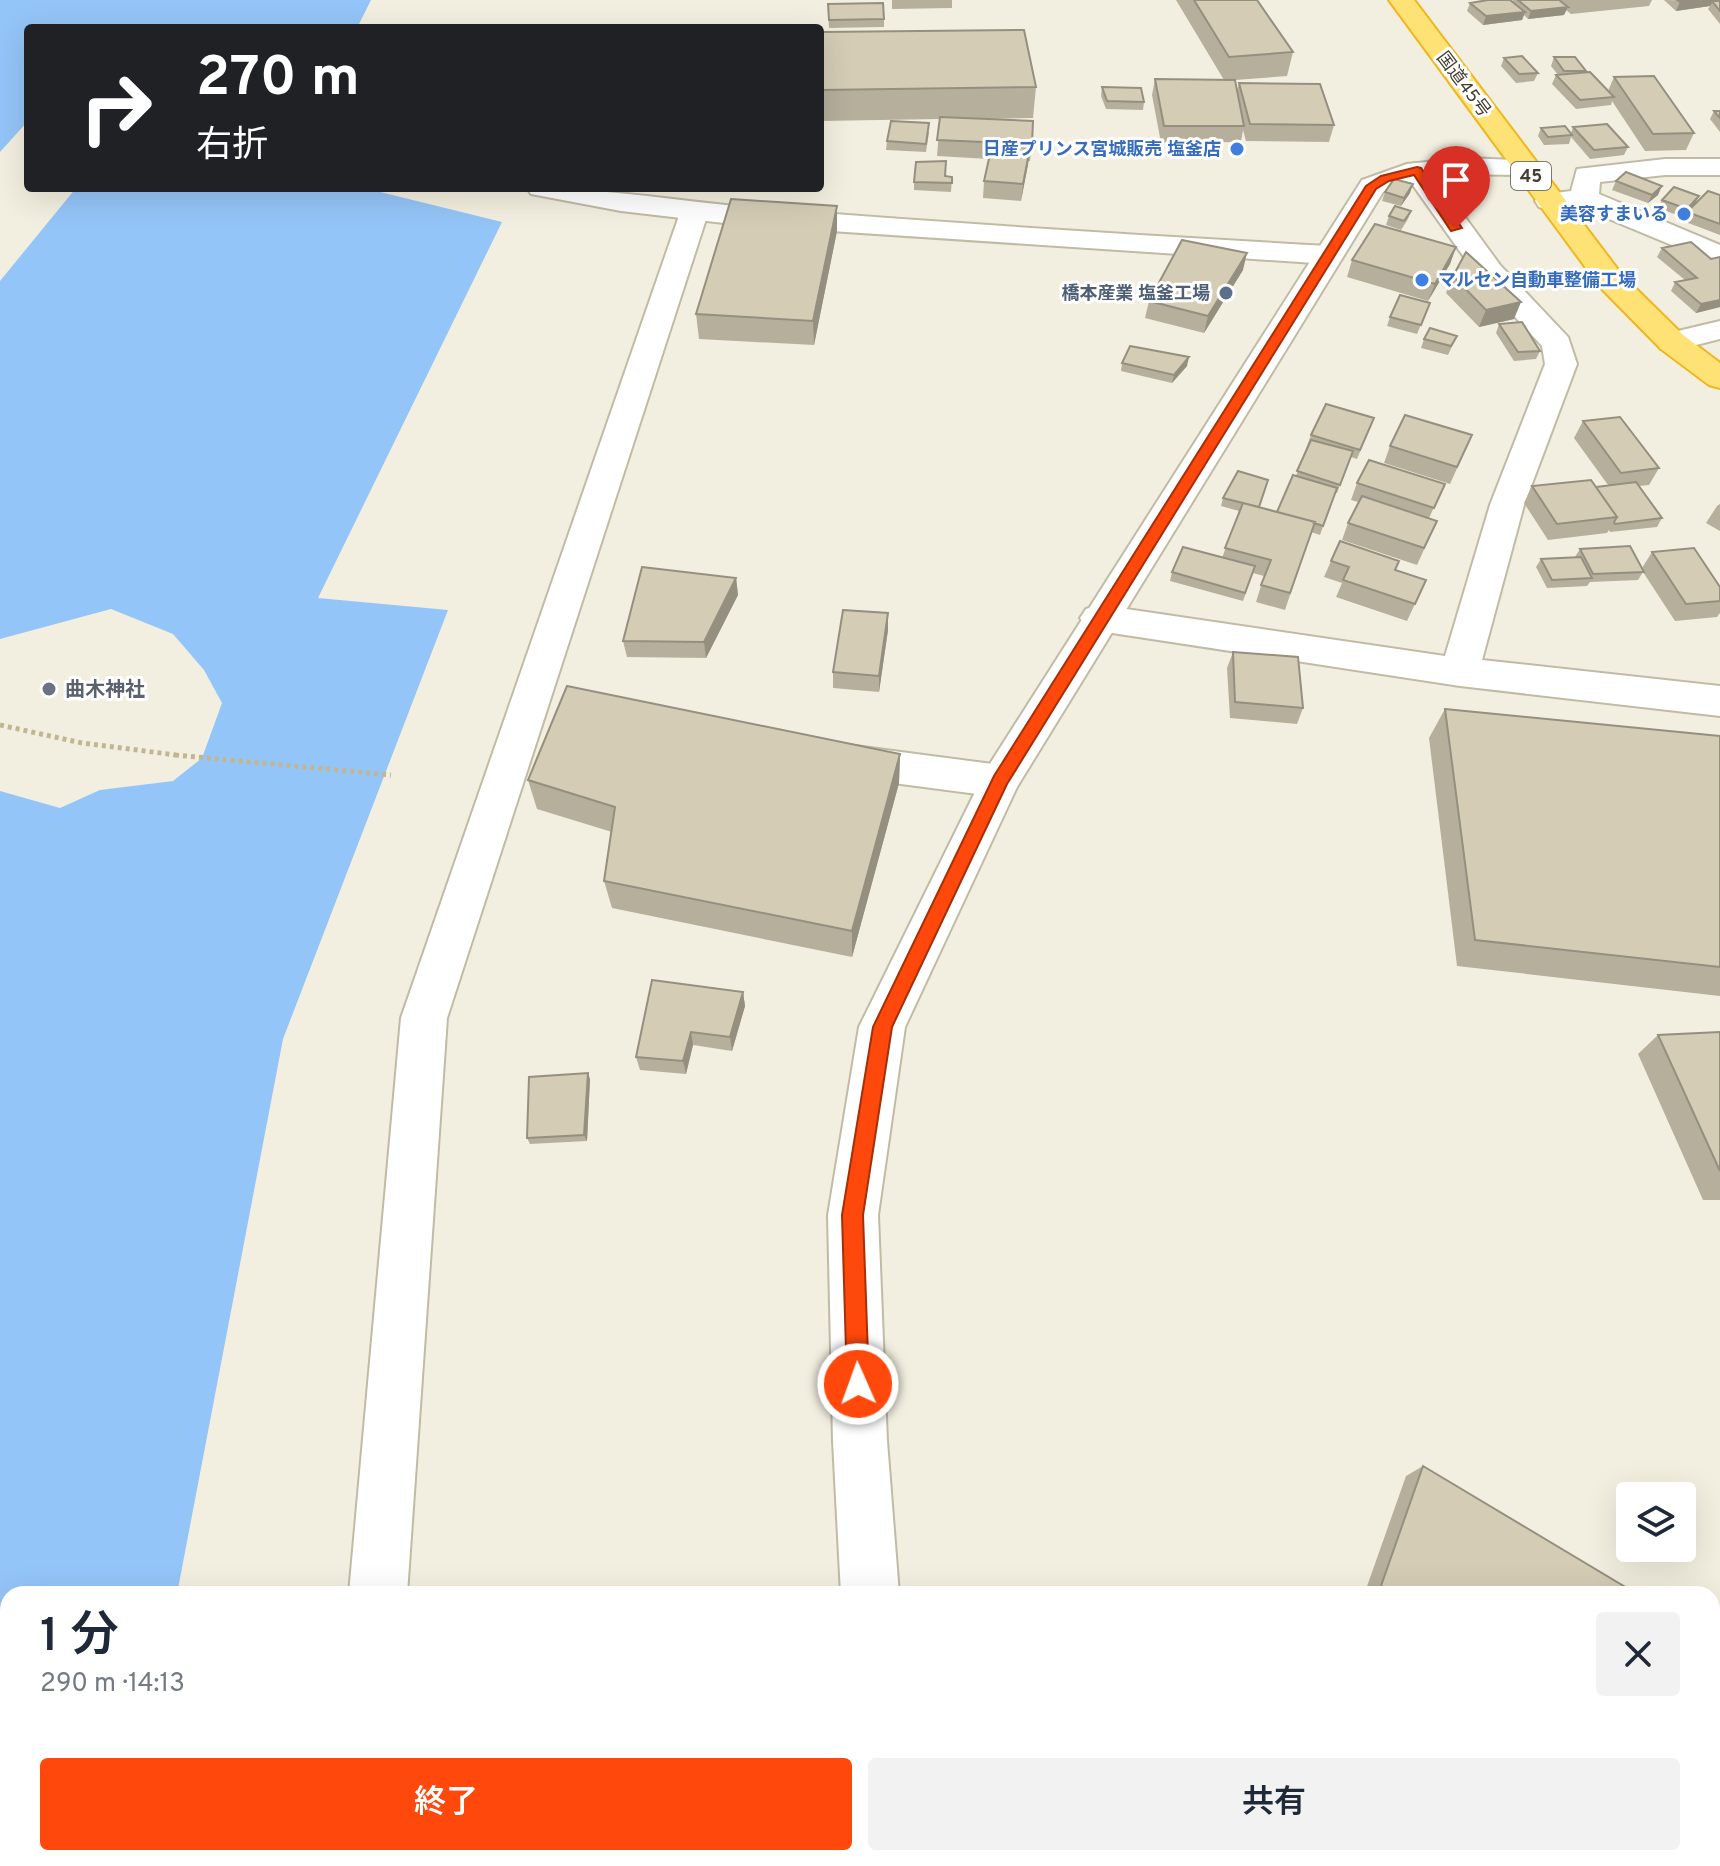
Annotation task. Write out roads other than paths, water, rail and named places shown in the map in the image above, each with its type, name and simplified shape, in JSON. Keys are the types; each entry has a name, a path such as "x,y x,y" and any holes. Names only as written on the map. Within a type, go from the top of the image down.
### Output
{"highway":[{"name":"国道45号","path":"1401,0 1611,281 1672,342 1720,378"}],"street":[{"path":"869,1586 860,1441 853,1215 882,1027 1000,781 1099,618 1372,186 1385,178 1417,171 1525,167"},
{"path":"1584,198 1587,175 1665,167 1720,167"},
{"path":"1665,167 1720,186"},
{"path":"1417,171 1489,271 1557,344 1561,364 1507,505 1460,672"},
{"path":"558,192 602,202 694,213 1032,238 1329,255"},
{"path":"1549,201 1584,198 1720,256"},
{"path":"379,1586 424,1018 545,710 694,213"},
{"path":"1672,342 1720,330"},
{"path":"1099,618 1460,672 1720,701"},
{"path":"801,755 1000,781"}],"water":[{"path":"0,0 371,0 359,24 24,24 24,125 0,152"},
{"path":"73,192 380,192 502,222 318,598 448,610 283,1039 179,1586 0,1586 0,791 60,808 100,790 173,781 202,758 222,703 204,670 173,634 111,609 0,639 0,281"}],"place":[{"name":"日産プリンス宮城販売 塩釜店","path":"1237,149"},
{"name":"美容すまいる","path":"1684,214"},
{"name":"マルセン自動車整備工場","path":"1422,280"},
{"name":"橋本産業 塩釜工場","path":"1226,293"},
{"name":"曲木神社","path":"49,689"}]}
